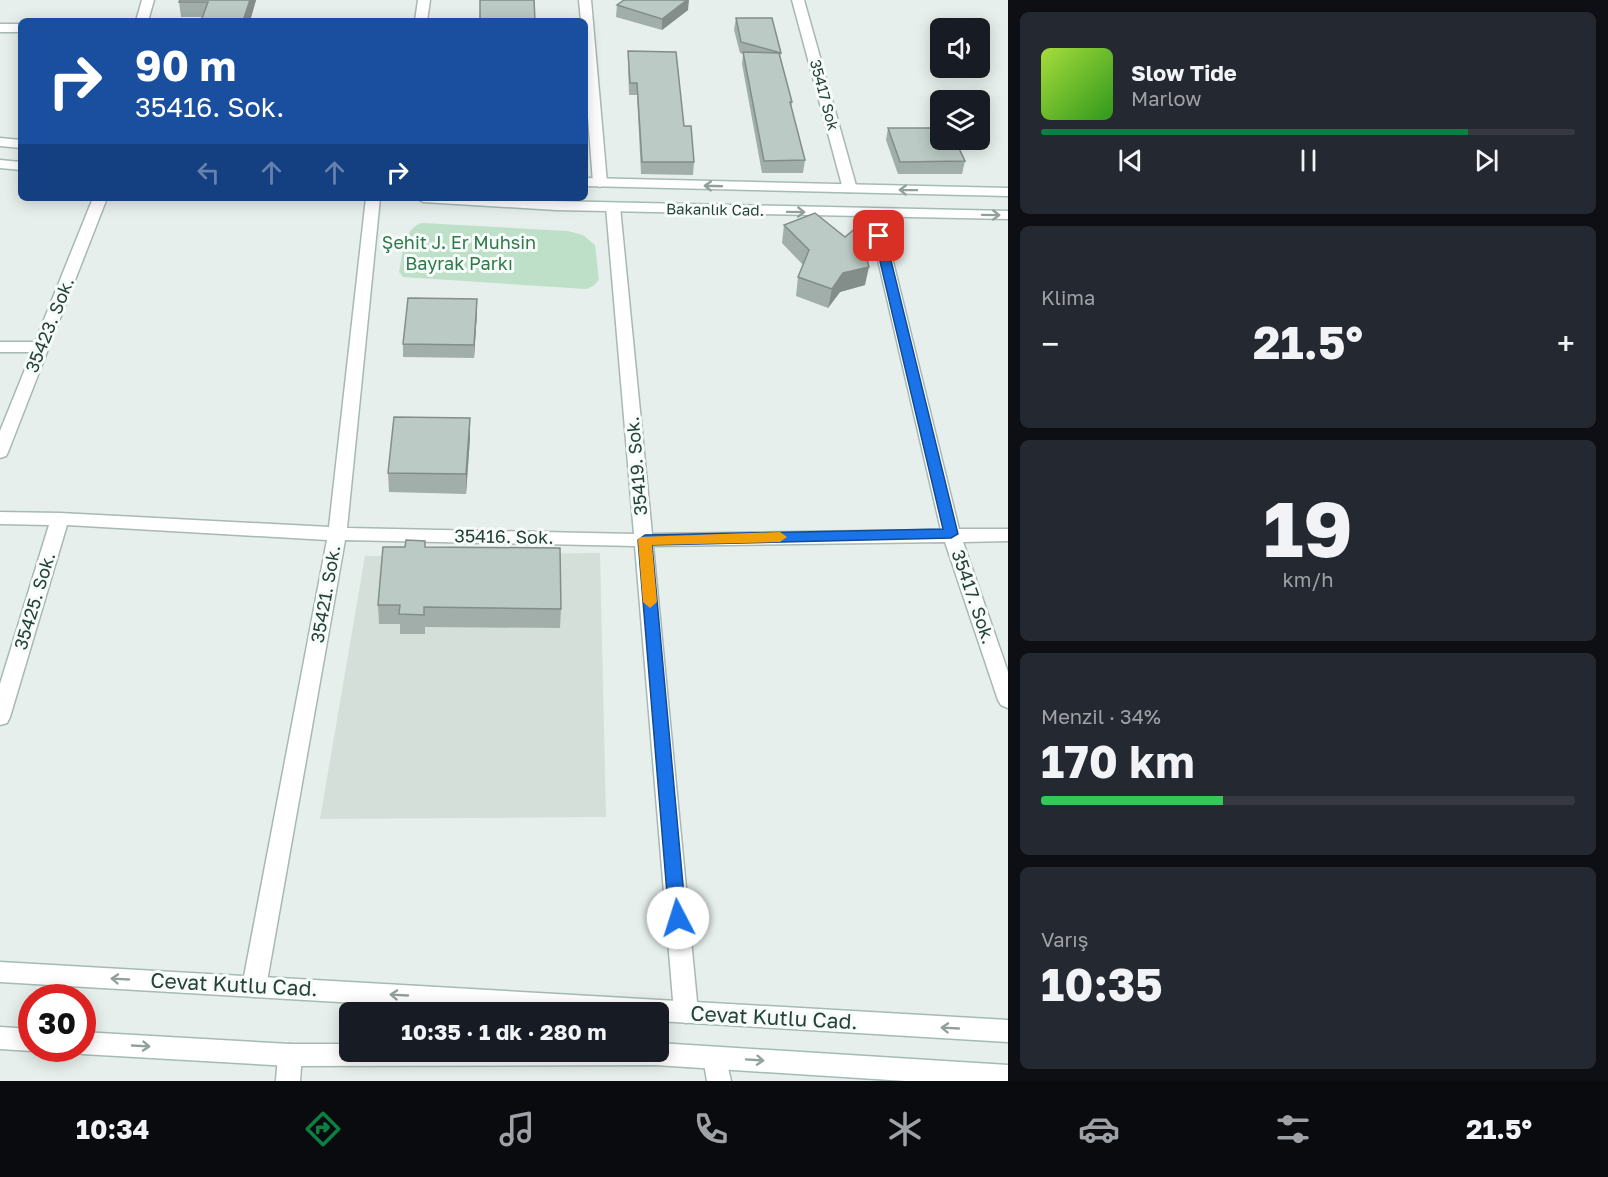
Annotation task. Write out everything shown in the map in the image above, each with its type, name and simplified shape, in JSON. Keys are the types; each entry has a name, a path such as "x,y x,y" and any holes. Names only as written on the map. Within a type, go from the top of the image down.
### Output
{"street":[{"path":"143,18 148,0"},
{"path":"421,18 424,0"},
{"path":"585,0 586,18"},
{"name":"35417 Sok","path":"798,0 850,189"},
{"path":"0,28 18,28"},
{"path":"588,37 600,183"},
{"path":"0,142 18,144"},
{"path":"0,164 18,166"},
{"name":"Bakanlık Cad.","path":"588,182 1008,192"},
{"name":"35423. Sok.","path":"0,452 99,201"},
{"name":"35421. Sok.","path":"254,987 337,534 373,201"},
{"name":"Bakanlık Cad.","path":"486,201 613,207 1008,215"},
{"name":"35419. Sok.","path":"613,207 686,1012"},
{"name":"35417. Sok.","path":"874,213 951,534 1008,700"},
{"path":"0,347 41,347"},
{"name":"35416. Sok.","path":"0,518 60,519 337,534 645,540 1008,535"},
{"name":"35425. Sok.","path":"0,717 60,519"},
{"name":"Cevat Kutlu Cad.","path":"0,972 1008,1031"},
{"path":"0,1038 18,1039"},
{"path":"96,1044 290,1055 655,1054 717,1070 1008,1076"},
{"path":"288,1081 290,1055"}],"shaded area":[{"path":"600,553 606,817 320,819 365,556"}],"green space":[{"name":"Şehit J. Er Muhsin Bayrak Parkı","path":"422,223 568,231 583,235 595,245 599,280 586,289 403,277 399,272 404,243 415,226"}],"building":[{"path":"180,0 250,0 244,18 202,18 208,2 179,2"},
{"path":"480,0 534,0 535,18 480,18"},
{"path":"624,0 687,0 662,19 617,5"},
{"path":"736,18 772,18 781,53 741,42"},
{"path":"628,51 676,52 684,126 691,126 694,162 642,162 637,83 630,83"},
{"path":"743,52 779,53 805,160 764,161"},
{"path":"888,128 930,128 930,150 960,150 965,161 900,162"},
{"path":"815,213 845,237 858,226 869,267 843,273 832,289 798,277 809,250 784,225"},
{"path":"408,298 477,299 474,345 403,344"},
{"path":"394,417 470,418 466,474 388,473"},
{"path":"406,540 425,541 425,547 560,548 561,609 424,607 424,615 399,614 400,605 378,605 383,547 405,547"}],"slow traffic":[{"path":"650,602 645,540 780,537"}],"route":[{"path":"678,918 645,540 951,534 879,236"}]}
